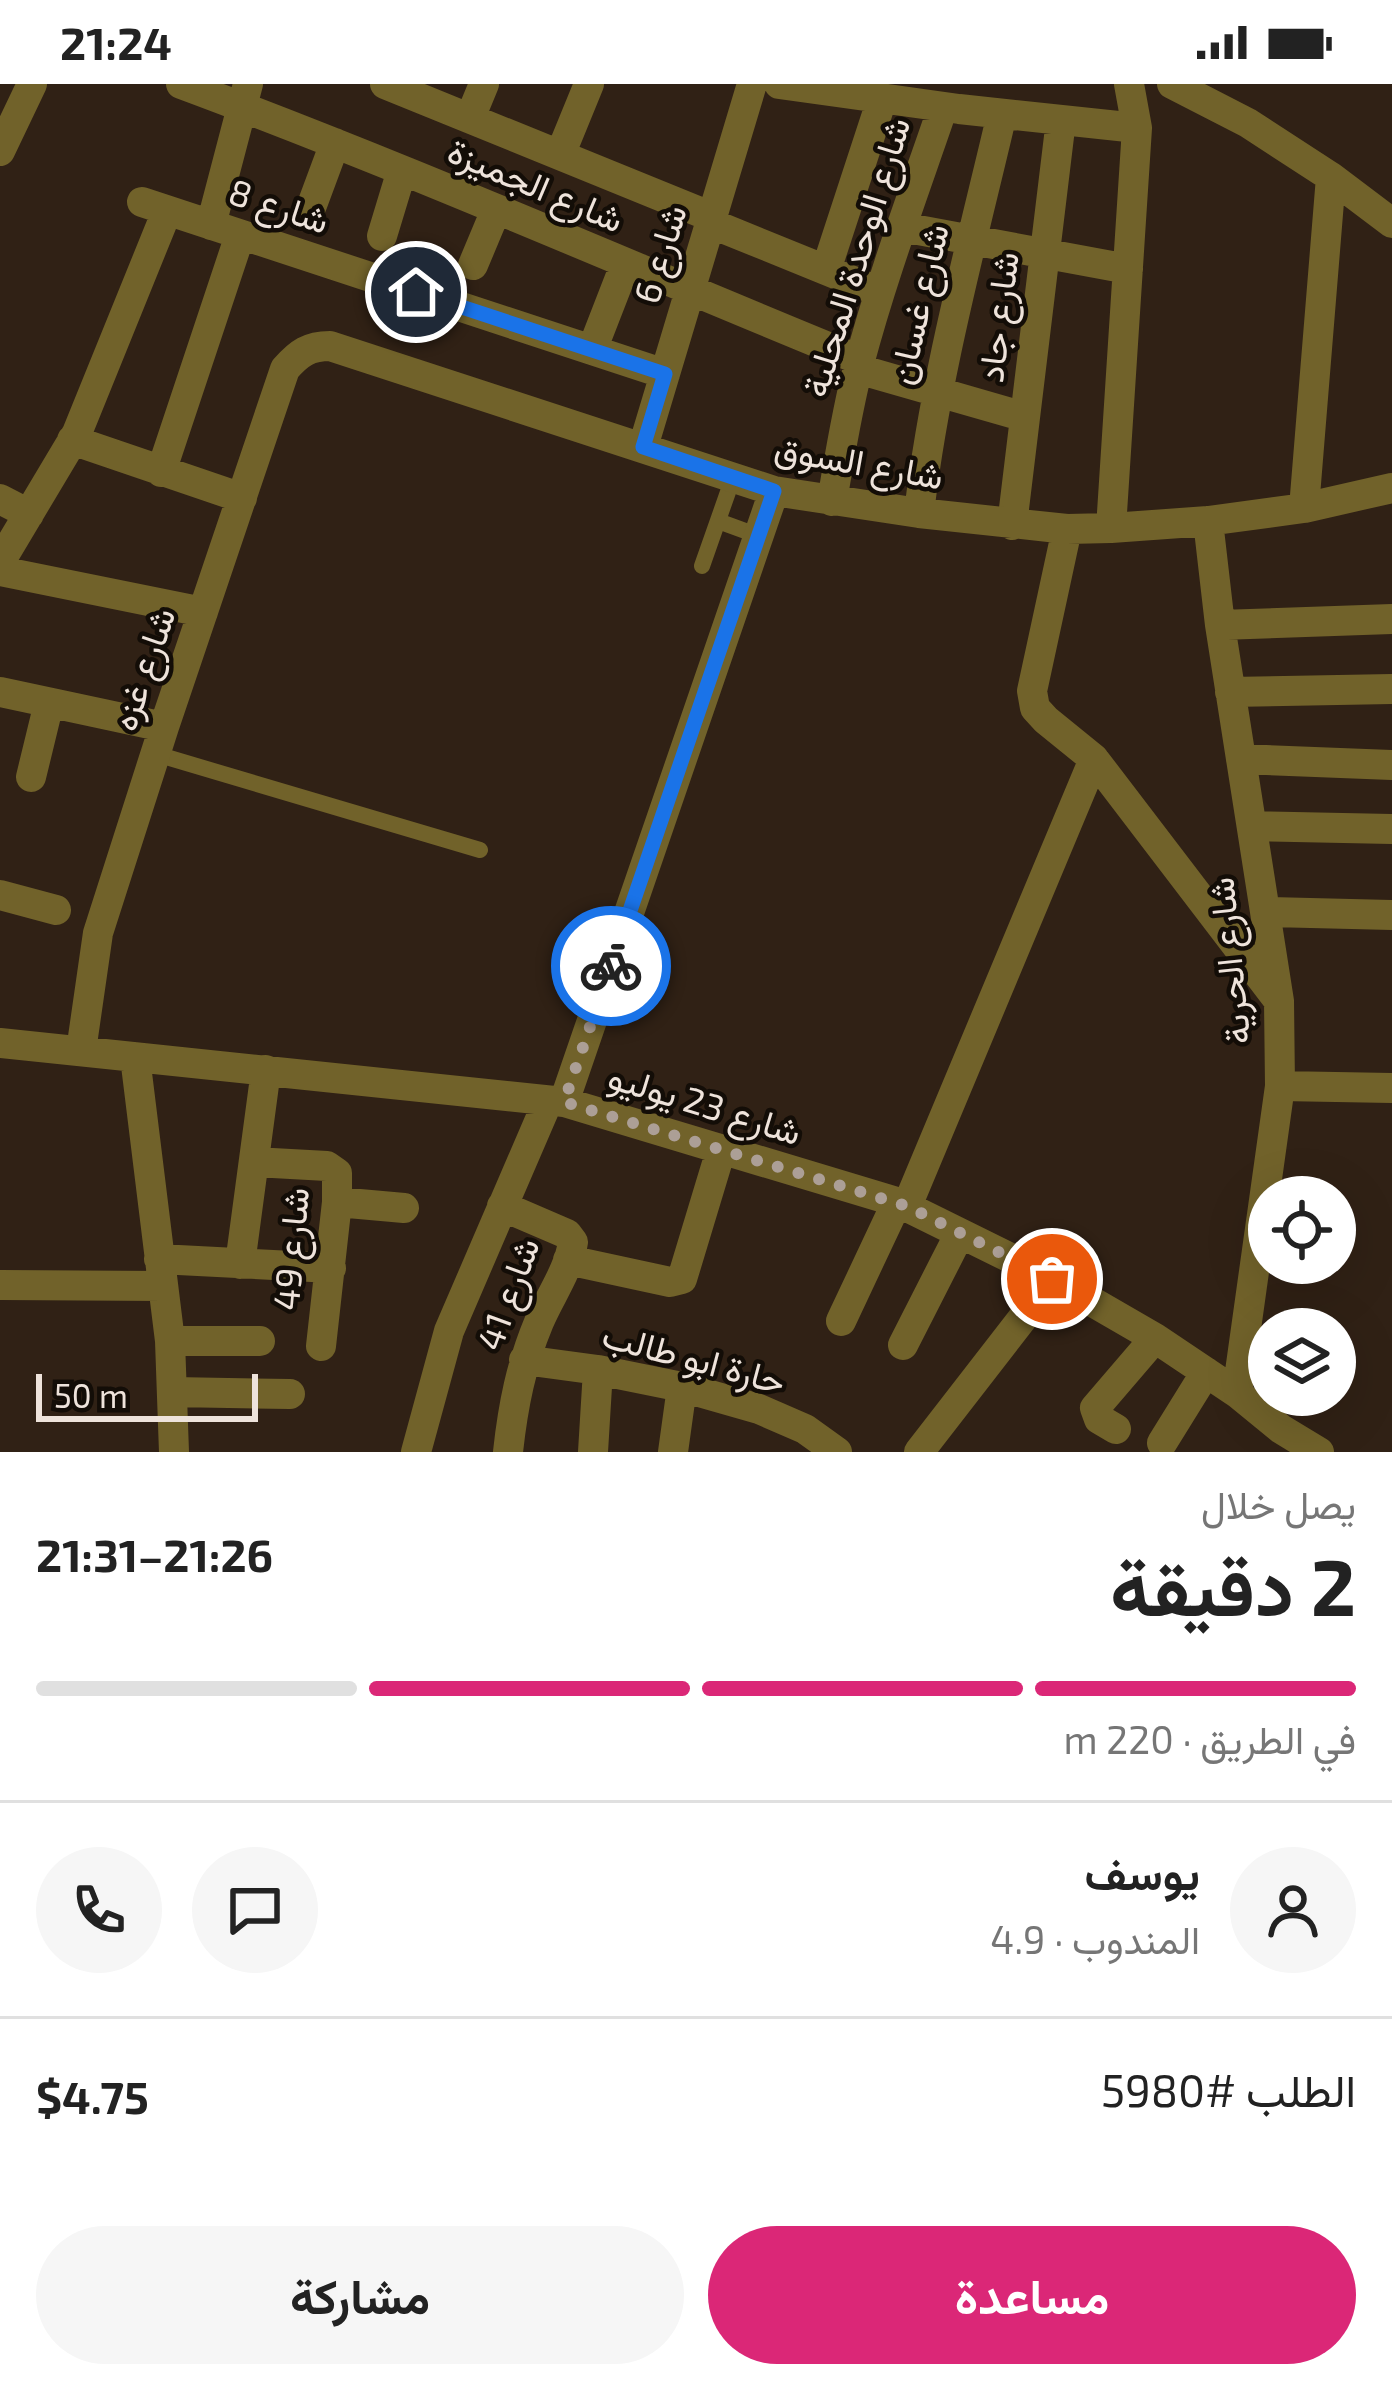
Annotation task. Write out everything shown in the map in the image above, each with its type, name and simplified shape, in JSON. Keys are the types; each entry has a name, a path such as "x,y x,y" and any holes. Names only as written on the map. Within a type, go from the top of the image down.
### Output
{"street":[{"path":"0,152 32,84"},
{"name":"شارع الجميزة","path":"181,84 245,95 335,143 859,365 1025,417"},
{"path":"386,84 880,292"},
{"path":"470,118 484,84"},
{"path":"560,155 589,84"},
{"name":"شارع 6","path":"643,447 752,84"},
{"path":"1112,528 1137,128 1130,84"},
{"path":"1172,84 1209,92 1392,223"},
{"path":"794,85 955,100 1002,114 1137,128"},
{"path":"826,270 864,92"},
{"path":"161,472 226,230 245,95"},
{"name":"شارع الوحدة المحلية","path":"832,501 859,365 880,292 955,100"},
{"name":"شارع غسان","path":"919,513 948,334 1002,114"},
{"name":"شارع جاد","path":"1012,525 1061,119"},
{"path":"312,205 335,143"},
{"path":"382,236 402,170"},
{"path":"1304,508 1331,177"},
{"name":"شارع 8","path":"72,440 154,206 665,374"},
{"path":"473,265 496,210"},
{"path":"902,227 1128,269"},
{"path":"592,350 625,265"},
{"name":"شارع غزه","path":"80,1051 98,933 285,369 312,346 331,346"},
{"name":"شارع السوق","path":"331,346 774,491 919,513 1012,525 1112,528 1304,508 1392,488"},
{"path":"0,562 72,440 242,498"},
{"path":"416,1452 448,1331 502,1206 556,1102 774,491"},
{"path":"0,499 28,514"},
{"name":"شارع الحرية","path":"1208,521 1279,1000 1280,1086 1237,1393"},
{"path":"1067,529 1032,691 1035,708 1094,760 1279,1000"},
{"path":"0,572 203,611"},
{"path":"1220,625 1392,620"},
{"path":"1230,692 1392,689"},
{"path":"0,692 160,740"},
{"path":"31,777 49,703"},
{"path":"1241,759 1392,765"},
{"path":"842,1321 902,1204 1094,760"},
{"path":"1252,826 1392,830"},
{"path":"0,895 56,910"},
{"path":"1266,912 1392,915"},
{"name":"شارع 23 يوليو","path":"0,1043 556,1102 902,1204 1052,1279 1155,1338 1319,1452"},
{"path":"135,1057 170,1341 174,1452"},
{"path":"240,1264 266,1070"},
{"path":"1280,1086 1392,1088"},
{"path":"568,1260 670,1282 682,1279 721,1150"},
{"name":"شارع 49","path":"254,1162 333,1168 339,1181 321,1346"},
{"path":"337,1202 404,1208"},
{"name":"شارع 41","path":"502,1206 567,1234 573,1242 524,1360 514,1396 508,1452"},
{"path":"903,1345 960,1233"},
{"path":"0,1285 240,1264 331,1268"},
{"path":"920,1452 1052,1279"},
{"path":"1116,1429 1100,1419 1095,1408 1155,1338"},
{"path":"170,1341 260,1341"},
{"name":"حارة ابو طالب","path":"524,1360 682,1387 759,1409 805,1429 837,1452"},
{"path":"593,1452 598,1370"},
{"path":"1162,1443 1206,1372"},
{"path":"673,1452 682,1387"},
{"path":"173,1392 290,1394"}],"lane":[{"path":"702,566 728,492"},
{"path":"718,521 759,536"},
{"path":"160,740 480,850"}],"way so far":[{"path":"611,966 564,1102 907,1206 1052,1279"}],"route":[{"path":"416,292 665,374 643,447 774,491 611,966"}]}
